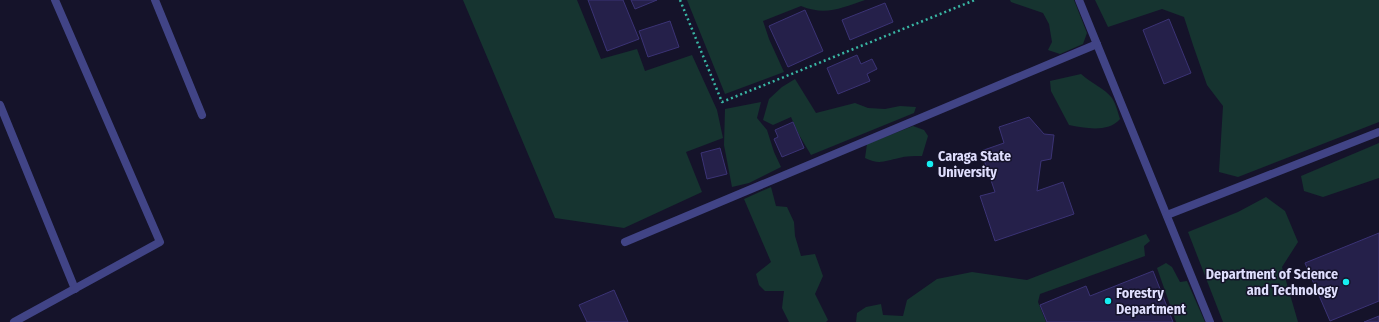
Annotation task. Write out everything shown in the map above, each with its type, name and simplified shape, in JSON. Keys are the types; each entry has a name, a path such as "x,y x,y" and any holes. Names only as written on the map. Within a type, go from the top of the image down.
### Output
{"street":[{"path":"14,322 160,242 56,0"},
{"path":"155,0 202,115"},
{"path":"1079,0 1210,322"},
{"path":"625,242 1097,44"},
{"path":"0,105 75,288"},
{"path":"1167,215 1379,132"}],"path":[{"path":"680,0 722,102 975,0"}],"green space":[{"path":"463,0 577,0 601,59 637,49 645,71 692,55 717,110 723,138 686,152 702,192 624,228 555,218"},
{"path":"687,0 865,0 826,11 801,6 763,21 769,39 784,72 725,94"},
{"path":"1010,0 1074,0 1087,33 1083,44 1060,54 1048,50 1052,42 1049,24 1043,13 1011,2"},
{"path":"1095,0 1379,0 1379,122 1238,177 1219,172 1223,106 1207,85 1184,17 1162,9 1108,27"},
{"path":"1081,74 1105,91 1112,98 1120,119 1115,123 1103,128 1069,125 1051,91 1050,81"},
{"path":"795,79 816,113 855,103 868,108 885,109 900,106 916,107 914,113 811,155 798,133 791,117 773,125 763,120 769,99 782,87"},
{"path":"761,102 757,118 767,130 774,152 781,167 749,183 732,187 724,145 725,109"},
{"path":"913,126 924,130 928,136 922,156 904,157 882,162 865,158 867,144"},
{"path":"1379,143 1379,178 1323,197 1304,191 1301,176"},
{"path":"771,187 776,206 787,207 794,222 795,236 801,256 815,254 823,276 815,294 828,320 826,322 789,322 782,308 784,291 765,291 759,285 756,274 771,262 744,199"},
{"path":"1266,197 1285,211 1298,242 1282,267 1298,322 1223,322 1188,232 1238,212"},
{"path":"1146,234 1150,241 1144,246 1145,256 1040,294 1038,302 1046,322 856,322 857,313 866,307 881,304 883,315 903,316 907,300 937,279 972,272 1027,280"},
{"path":"1166,263 1172,267 1180,282 1187,281 1205,322 1176,322 1157,268"}],"building":[{"path":"588,0 623,0 639,39 607,51"},
{"path":"631,0 657,0 635,9"},
{"path":"885,3 893,22 850,40 842,20"},
{"path":"805,10 823,51 788,67 769,26"},
{"path":"1169,19 1191,73 1164,84 1143,30"},
{"path":"670,21 679,47 648,57 639,31"},
{"path":"857,55 861,64 872,59 877,69 867,74 870,81 838,94 827,68"},
{"path":"1029,117 1044,134 1054,135 1051,159 1041,161 1037,191 1063,182 1074,214 995,241 980,196 995,192 981,151 1004,143 999,127"},
{"path":"793,122 804,148 782,157 774,139 778,137 775,130"},
{"path":"720,148 727,174 707,179 701,153"},
{"name":"Department of Science and Technology","path":"1379,233 1379,301 1330,321 1305,263"},
{"name":"Forestry Department","path":"1153,271 1173,322 1047,322 1040,305 1086,286 1090,296"},
{"path":"614,290 628,322 587,322 579,305"},
{"path":"1379,316 1379,322 1364,322"}],"place":[{"name":"Caraga State University","path":"930,164"},
{"name":"Department of Science and Technology","path":"1346,282"},
{"name":"Forestry Department","path":"1108,301"}]}
